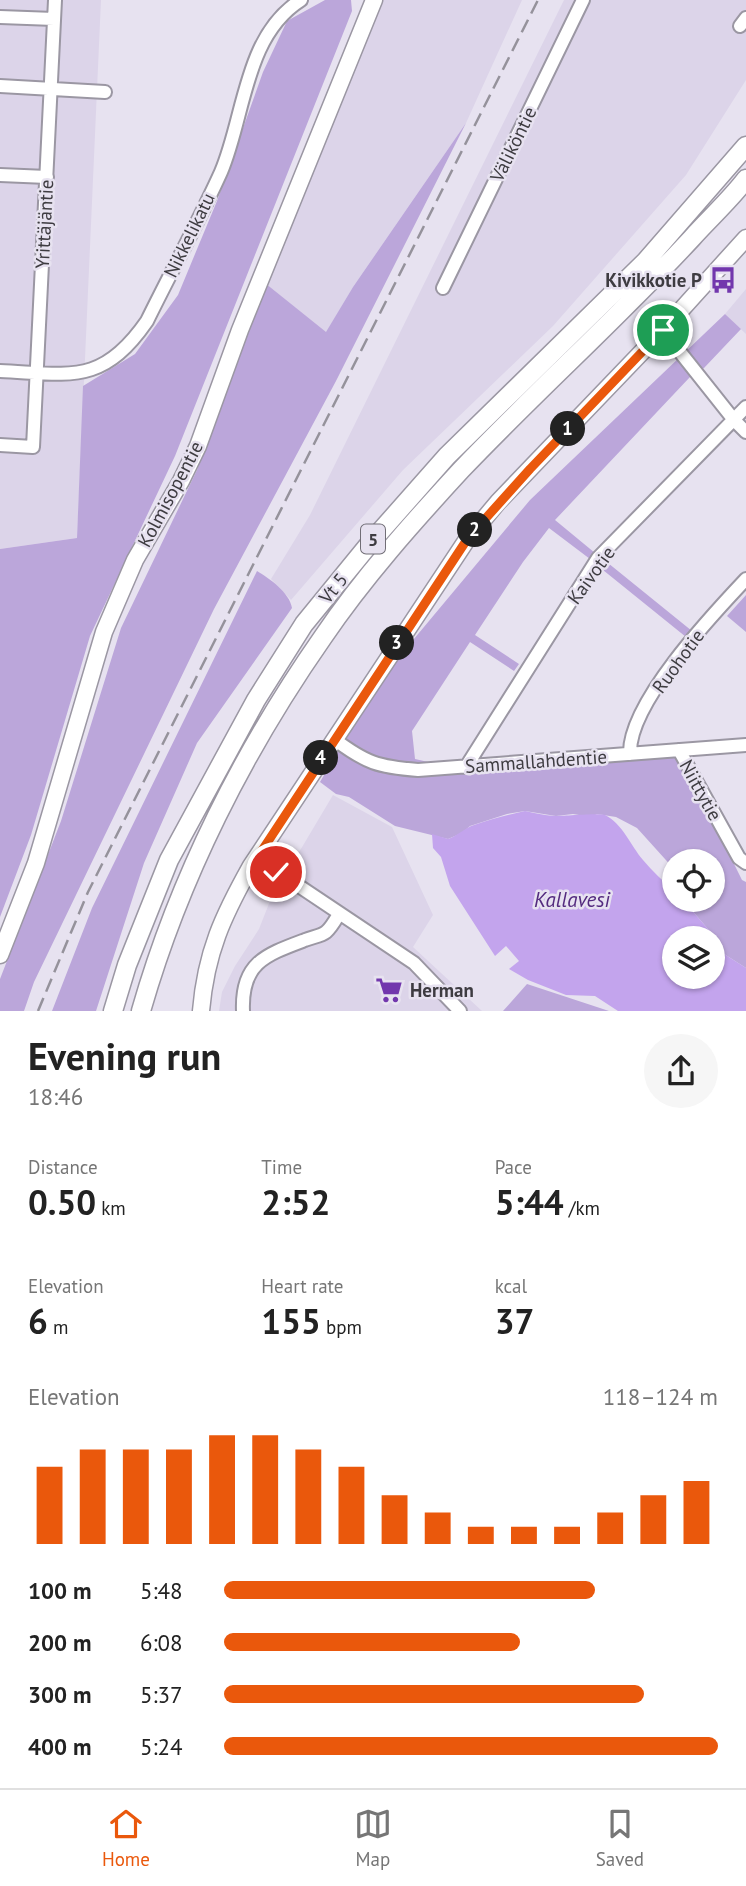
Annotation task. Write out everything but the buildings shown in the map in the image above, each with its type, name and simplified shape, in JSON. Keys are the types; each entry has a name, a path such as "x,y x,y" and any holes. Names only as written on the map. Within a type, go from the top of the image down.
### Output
{"highway":[{"name":"Vt 5","path":"113,1011 127,965 169,860 256,700 304,624 371,542 447,456 646,261 746,146"},
{"name":"Vt 5","path":"141,1011 152,972 192,870 229,791 323,636 386,556 462,470 655,278 746,179"}],"main road":[{"name":"Kolmisopentie","path":"0,955 36,863 104,632 135,560 198,446 240,330 374,0"},
{"path":"201,1011 206,971 215,936 230,905 334,739 468,538 498,502 663,330 746,238"}],"street":[{"name":"Yrittäjäntie","path":"0,445 33,447 55,0"},
{"name":"Nikkelikatu","path":"0,371 72,374 92,370 120,355 135,338 221,170 262,44 278,19 300,0"},
{"name":"Väliköntie","path":"443,288 583,0"},
{"path":"0,18 54,19"},
{"path":"0,86 106,92"},
{"path":"0,175 47,177"},
{"path":"680,352 746,432"},
{"name":"Kaivotie","path":"466,766 598,558 746,407"},
{"name":"Ruohotie","path":"630,754 635,725 668,668 746,579"},
{"name":"Sammallahdentie","path":"334,739 355,755 383,767 418,770 746,745"},
{"name":"Niittytie","path":"679,750 738,858 746,863"},
{"path":"257,858 414,963 460,1011"},
{"path":"243,1011 247,976 253,967 283,948 327,931 339,914"}],"shaded area":[{"path":"0,0 101,0 77,538 0,549"},
{"path":"325,0 351,0 352,11 175,456 90,636 31,835 0,917 0,549 77,538 83,386 135,354 178,295 217,201 263,72 287,21"},
{"path":"383,0 522,0 466,123 353,287 326,333 265,283"},
{"path":"564,0 746,0 746,80 686,175 553,326 403,470 291,600 271,579 310,515"},
{"path":"466,123 336,381 214,609 34,982 24,1011 0,1011 0,979 61,821 121,628 197,470 265,283 326,332 353,287"},
{"path":"746,289 746,334 725,314"},
{"path":"725,314 741,329 704,368 690,377 555,520 595,553 590,559 549,528 523,562 475,635 519,664 514,671 470,642 412,731 415,759 468,771 679,753 742,880 746,882 746,968 725,955 725,926 705,926 693,912 725,912 725,849 662,849 662,856 637,828 616,817 597,814 591,817 573,814 556,816 525,811 470,826 448,839 395,826 349,797 336,794 320,782 378,682 530,500"},
{"path":"608,563 692,631 686,637 603,570"},
{"path":"257,571 283,592 292,608 197,743 144,863 96,1011 52,1011 92,908"},
{"path":"746,595 746,632 727,616"},
{"path":"333,795 392,827 433,915 413,947 482,1011 219,1011 222,992 235,966 259,929 270,901"},
{"path":"527,984 609,1011 503,1011"}],"water":[{"name":"Kallavesi","path":"525,811 557,816 602,814 611,819 646,864 662,880 662,912 693,912 705,926 662,926 662,989 725,989 725,955 746,968 746,1011 618,1011 595,996 566,995 528,980 509,969 519,961 506,946 495,956 450,886 441,857 433,848 432,834 448,839 474,825"}],"railway":[{"path":"38,1011 88,892 538,0"}],"place":[{"name":"Kivikkotie P","path":"723,280"},
{"name":"Herman","path":"389,990"}],"route":[{"path":"276,872 257,858 468,538 498,502 663,330"}]}
